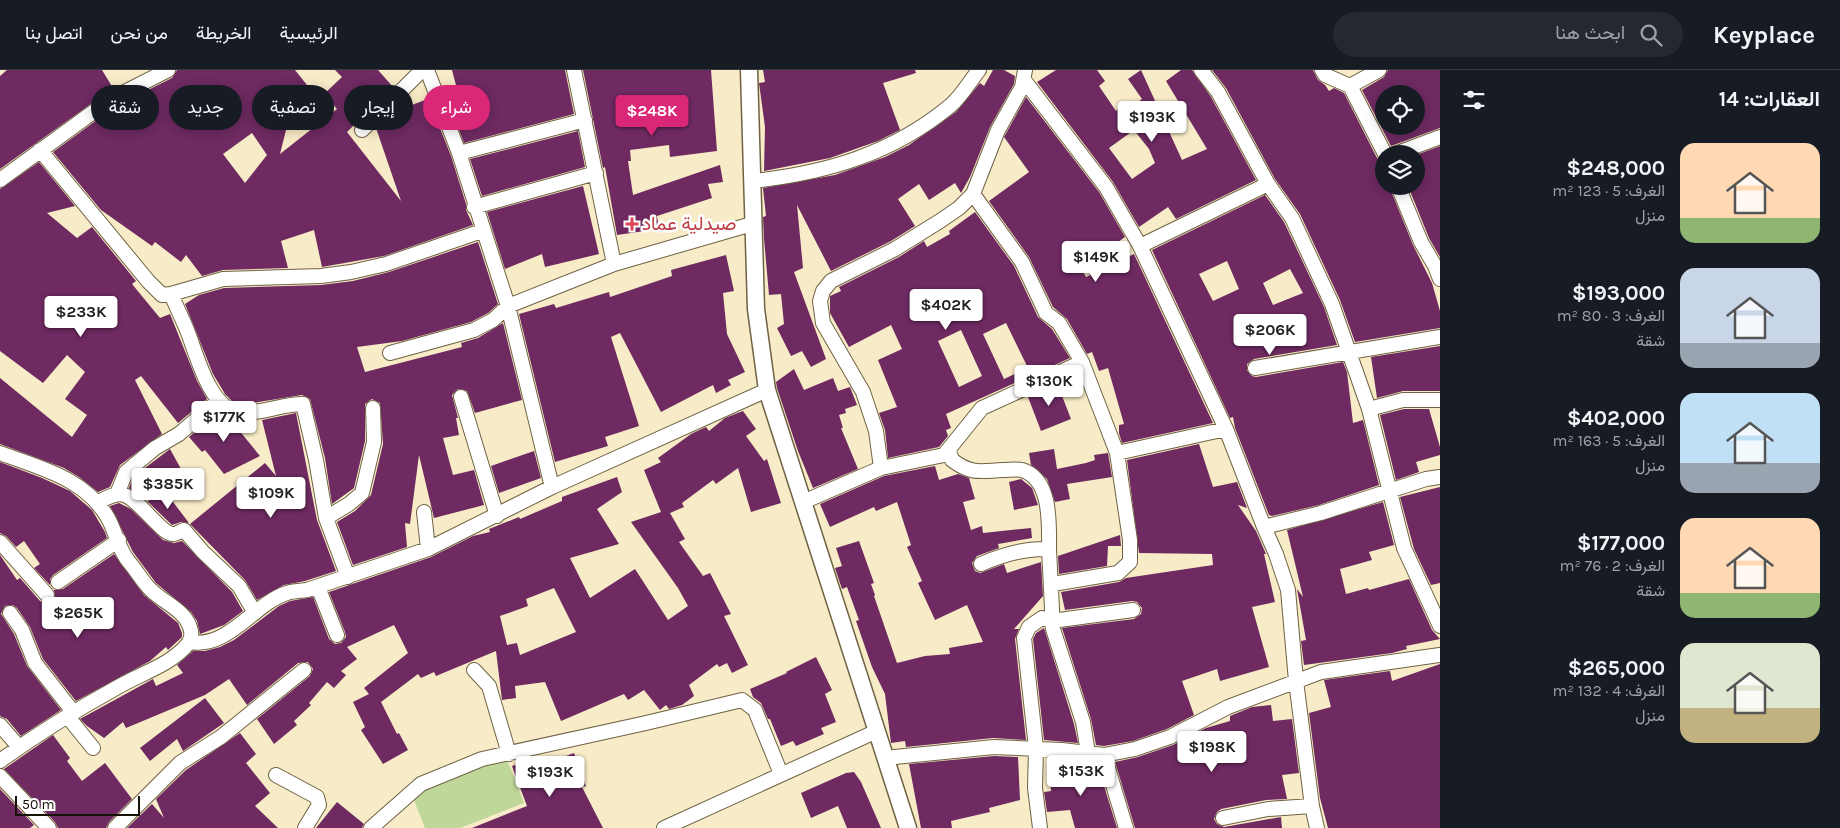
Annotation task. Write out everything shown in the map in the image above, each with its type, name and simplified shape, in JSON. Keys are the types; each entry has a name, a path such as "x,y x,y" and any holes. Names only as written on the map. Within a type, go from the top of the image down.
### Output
{"street":[{"path":"0,180 111,100 168,70"},
{"path":"407,85 422,70"},
{"path":"427,70 459,153 474,207 508,306 552,487"},
{"path":"574,70 614,264"},
{"path":"749,70 753,182 752,224 756,309 768,390 908,828"},
{"path":"753,182 824,170 867,156 914,130 951,105 979,70"},
{"path":"1201,70 1218,92 1268,184 1292,218 1332,304 1369,408 1404,548 1440,626"},
{"path":"1322,70 1325,75 1350,86 1380,145"},
{"path":"1350,86 1379,70"},
{"path":"881,468 876,431 863,392 823,323 820,301 823,291 831,281 895,249 940,221 959,208 973,194 998,130 1024,75 1106,187 1140,246 1226,429 1276,554 1288,590 1296,681 1312,806 1317,828"},
{"path":"459,153 585,120"},
{"path":"1419,145 1440,137"},
{"path":"40,150 148,282 162,295 223,279 321,276 351,272 422,253 482,231"},
{"path":"474,207 596,173"},
{"path":"1140,246 1268,184"},
{"path":"973,194 1022,262 1046,313 1059,323 1082,362 1117,453 1130,540 1130,562 1118,573 1052,584"},
{"path":"1402,195 1421,242 1440,279"},
{"path":"390,353 474,330 493,320 508,306 614,264 752,224"},
{"path":"171,294 187,331 197,363 219,400 228,410 248,412 281,405 303,404 316,460 326,518 348,577"},
{"path":"1255,368 1440,338"},
{"path":"803,502 881,468 939,458 949,451 982,408 1082,362"},
{"path":"190,642 212,642 288,592 348,577 428,549 552,487 768,390"},
{"path":"461,397 497,516"},
{"path":"117,494 126,472 155,448 179,434 219,400"},
{"path":"1369,408 1409,400 1440,400"},
{"path":"326,518 349,504 362,493 374,442 373,408"},
{"path":"1117,453 1226,429"},
{"path":"949,451 952,460 976,472 1022,470 1042,486 1046,506 1052,584 1050,609 1052,621 1056,640 1083,722 1088,753"},
{"path":"0,453 48,469 78,486 98,502 119,540 120,548 148,587 159,598 178,610 189,623 192,634 190,642 158,667 116,688 19,747 0,761"},
{"path":"1264,527 1307,517 1440,477"},
{"path":"98,502 117,494 124,495 152,515 164,532 173,534 184,530 203,552 238,586 255,614"},
{"path":"424,512 428,549"},
{"path":"58,582 119,540"},
{"path":"0,542 47,595"},
{"path":"981,564 1014,552 1034,548 1049,549"},
{"path":"318,586 337,635"},
{"path":"1040,828 1036,788 1036,748 1024,638 1029,627 1042,618 1052,621 1133,610"},
{"path":"10,613 22,630 35,663 93,748"},
{"path":"885,758 994,747 1036,748 1104,754 1135,749 1170,738 1228,707 1296,681 1343,667 1440,655"},
{"path":"115,828 180,763 221,737 304,670"},
{"path":"474,670 489,686 509,754"},
{"path":"371,828 421,784 482,759 742,700 755,710 781,774"},
{"path":"0,725 19,747"},
{"path":"664,828 877,731"},
{"path":"1104,754 1126,828"},
{"path":"276,775 317,797 319,805 305,828"},
{"path":"0,776 49,828"},
{"path":"1223,818 1268,809 1312,806"}],"green space":[{"path":"506,757 524,803 460,828 425,828 412,795"}],"building":[{"path":"7,70 102,70 111,85 91,85 91,104 0,169 0,76"},
{"path":"177,70 295,70 307,85 252,85 252,130 286,130 280,154 310,130 334,130 334,111 337,109 334,106 334,85 342,77 335,70 378,70 391,85 344,85 344,130 349,130 347,132 401,201 377,130 413,130 413,104 423,101 423,130 441,130 451,156 466,204 466,210 473,225 384,256 322,267 314,230 281,241 288,268 223,270 202,276 186,255 181,262 155,242 152,246 101,210 53,152 91,124 91,130 159,130 158,85 172,78","holes":["252,133 267,155 245,183 223,154"]},
{"path":"452,70 565,70 574,114 464,143 459,130 490,130 490,85 456,85"},
{"path":"583,70 711,70 717,151 670,157 669,145 630,150 631,161 628,161 633,195 720,165 723,182 708,184 712,198 657,216 659,229 617,235 605,167 603,168"},
{"path":"763,70 915,70 916,73 883,83 900,130 878,141 830,158 764,171 765,127 759,83 765,82"},
{"path":"993,70 1004,70 1015,76 1014,84 990,127 970,177 961,193 955,183 929,200 919,184 898,199 915,226 891,241 831,271 797,205 803,268 794,272 826,359 811,367 802,351 791,356 777,328 784,324 781,294 769,295 764,239 763,217 766,216 763,188 835,175 885,157 909,145 956,112 980,83 984,86"},
{"path":"1056,70 1097,70 1105,81 1099,86 1116,111 1118,109 1122,114 1142,99 1128,79 1141,70 1182,160 1207,149 1166,81 1181,70 1192,70 1211,97 1256,180 1176,219 1168,207 1139,227 1113,182 1037,82","holes":["1134,130 1149,149 1155,163 1132,179 1109,148"]},
{"path":"1212,70 1313,70 1318,80 1329,91 1334,88 1344,93 1375,154 1375,195 1393,195 1413,245 1432,283 1440,311 1440,328 1355,342 1340,300 1300,214 1275,179 1226,88"},
{"path":"1388,70 1440,70 1440,128 1425,134 1425,85 1375,85 1375,115 1362,90 1384,77"},
{"path":"1026,97 1099,192 1125,237 1081,268 1086,277 1134,254 1213,423 1122,443 1119,425 1124,424 1108,368 1099,371 1092,352 1087,354 1067,319 1053,307 1029,257 989,201 1029,172 1004,137"},
{"path":"578,131 585,167 482,196 470,159"},
{"path":"1385,135 1421,135 1394,145 1390,145"},
{"path":"1440,146 1440,257 1429,238 1412,195 1425,195 1425,152"},
{"path":"39,162 75,206 47,213 77,238 92,227 136,281 132,284 160,318 170,314 197,381 207,399 178,423 141,376 135,380 162,434 120,465 110,487 98,492 64,468 0,444 0,378 72,437 87,415 65,399 85,372 67,355 43,383 0,351 0,189"},
{"path":"583,186 599,254 545,267 542,254 505,269 487,212"},
{"path":"1265,195 1284,222 1324,307 1337,345 1254,359 1247,364 1247,370 1252,376 1256,377 1343,362 1347,372 1353,423 1363,420 1379,485 1319,505 1272,516 1269,515 1235,428 1233,417 1230,418 1152,250","holes":["1227,261 1239,289 1213,301 1199,274","1290,269 1303,293 1273,305 1263,283"]},
{"path":"975,212 1014,266 1038,317 1052,329 1070,358 946,414 951,428 946,430 948,436 939,447 888,458 885,430 879,413 897,407 878,360 902,349 891,325 849,347 830,313 830,296 841,291 839,287 899,257 924,241 927,247 950,234 949,231","holes":["1006,323 1028,368 1004,379 983,334","961,330 982,376 959,387 938,341"]},
{"path":"478,242 498,304 488,313 471,322 402,341 357,347 365,372 462,347 461,343 478,338 503,323 522,400 475,413 467,391 458,389 452,395 458,418 456,418 459,435 443,438 453,475 474,470 484,505 434,518 419,455 410,524 405,523 407,547 353,565 337,522 355,511 371,495 383,444 380,403 372,399 365,404 365,441 354,488 332,504 325,458 310,399 302,395 253,403 232,401 225,394 213,374 185,304 199,295 224,288 321,285 353,281 389,272"},
{"path":"726,255 734,291 723,293 727,334 745,372 728,380 731,385 716,393 713,385 661,412 620,333 611,337 639,426 605,437 608,446 555,462 519,314 554,304 556,308 609,292 610,297 672,276 671,270"},
{"path":"1440,346 1440,391 1403,391 1377,398 1371,357"},
{"path":"794,369 804,390 833,378 838,391 850,387 857,405 845,409 846,413 839,415 843,428 841,428 858,469 813,488 798,451 776,382"},
{"path":"1057,383 1071,419 1041,431 1028,397"},
{"path":"1404,409 1429,409 1440,447 1440,455 1416,462 1419,472 1396,480 1380,415"},
{"path":"743,411 756,429 746,436 764,461 767,459 781,503 751,512 738,468 716,484 713,480 682,503 684,507 670,513 685,539 679,542 703,576 710,573 731,614 724,616 748,665 732,673 727,663 719,667 717,664 689,685 694,696 682,705 669,709 666,705 660,710 644,690 628,700 624,694 561,721 545,682 515,686 516,698 502,700 496,651 436,676 434,672 421,678 418,674 381,702 397,734 399,733 408,750 383,764 361,730 365,727 353,702 369,694 364,688 408,653 394,625 347,647 357,659 341,671 346,675 334,688 327,682 309,703 311,705 294,721 297,725 274,744 257,719 310,676 313,669 308,662 298,663 247,705 229,679 205,695 126,728 123,722 104,738 80,719 153,679 156,686 183,673 177,665 193,651 205,651 220,647 234,640 279,606 290,601 313,597 329,639 335,644 341,643 346,637 345,632 329,592 431,557 473,536 490,532 489,529 519,517 520,519 562,501 562,497 617,477 622,492 597,509 619,544 570,558 590,598 635,569 668,620 688,606 678,588 631,522 661,512 644,470 661,462 658,458 691,434 706,427 709,431 725,418","holes":["554,588 576,632 520,655 517,643 507,645 500,616 528,606 526,599"]},
{"path":"219,412 229,418 260,456 224,474 205,450 202,452 189,437"},
{"path":"296,413 317,520 336,571 305,581 284,585 257,600 245,580 190,524 265,463 276,476 262,420"},
{"path":"1199,444 1213,487 1237,482 1247,508 1238,505 1256,531 1266,554 1264,554 1275,602 1252,607 1269,667 1220,681 1217,669 1182,681 1194,715 1167,729 1133,741 1104,746 1096,745 1091,719 1062,628 1134,619 1141,614 1142,608 1137,602 1132,601 1065,610 1061,592 1119,582 1126,578 1213,565 1212,554 1139,553 1127,460"},
{"path":"170,449 181,469 145,499 129,488 133,477"},
{"path":"1054,449 1057,469 1086,463 1095,460 1094,455 1108,453 1112,477 1067,484 1070,499 1055,502 1047,479 1031,465 1029,453"},
{"path":"534,451 541,478 499,493 491,466"},
{"path":"0,462 70,491 92,510 105,532 107,538 53,575 50,579 50,585 34,568 40,564 24,541 16,547 6,536 0,533"},
{"path":"935,466 939,480 958,474 969,478 975,499 963,502 971,530 982,526 983,533 1031,528 1032,538 998,544 999,548 977,556 972,563 975,571 980,573 1004,564 1007,573 1041,562 1043,596 1014,629 1019,629 1015,639 1026,740 993,738 906,747 905,741 891,743 885,694 872,667 856,621 859,620 847,587 842,589 835,568 842,566 836,548 859,541 874,583 871,584 874,596 897,663 925,656 950,654 949,648 983,642 967,605 935,620 918,583 922,581 907,547 911,545 897,502 876,511 874,507 830,527 820,504 884,476"},
{"path":"1021,479 1032,488 1038,505 1014,510 1009,482"},
{"path":"1440,487 1440,583 1431,585 1414,549 1400,497"},
{"path":"167,494 189,523 181,522 172,525 147,501"},
{"path":"1383,502 1394,545 1369,552 1372,560 1340,569 1346,594 1409,579 1432,630 1440,639 1406,646 1407,649 1392,653 1304,665 1301,641 1306,640 1297,589 1303,597 1287,530"},
{"path":"119,503 131,509 163,540 174,543 182,541 232,592 243,611 224,625 200,634 197,621 191,612 156,583 133,552 110,506"},
{"path":"1120,535 1121,546 1108,546 1107,566 1059,574 1058,556"},
{"path":"114,554 144,595 178,623 182,637 168,650 166,647 150,661 76,701 43,659 30,627 17,608 13,605 5,606 1,614 14,634 27,666 61,710 21,736 7,719 0,716 0,555 17,580 20,578 40,601 48,604 55,598 54,590 63,589"},
{"path":"1044,628 1074,724 1078,743 1044,740 1033,639 1036,633"},
{"path":"816,657 832,690 825,694 836,722 821,728 824,734 796,746 793,741 781,746 770,719 768,719 761,703 753,697 750,689 787,673"},
{"path":"1440,664 1440,828 1328,828 1320,798 1309,713 1331,707 1324,680 1390,671 1392,681"},
{"path":"205,698 224,723 183,751 177,739 150,761 140,748"},
{"path":"1271,705 1273,721 1292,719 1299,773 1282,775 1287,799 1266,800 1221,809 1217,812 1214,819 1217,824 1224,827 1281,817 1282,828 1135,828 1115,762 1138,757 1173,745 1206,728 1230,721 1230,716 1252,707"},
{"path":"240,733 256,754 246,763 270,793 255,806 278,828 127,828 152,804 164,818 156,799 186,770"},
{"path":"53,735 70,758 67,761 82,781 105,763 132,799 109,822 106,828 58,828 55,822 4,769"},
{"path":"574,753 586,786 582,787 603,828 472,828 527,806 512,766 534,759 537,767"},
{"path":"994,756 1018,757 1020,800 989,808 990,812 951,821 952,828 921,828 909,764"},
{"path":"1074,760 1097,763 1117,828 1075,828 1070,810 1047,812 1044,792 1051,791 1050,774 1076,771"},
{"path":"854,772 861,782 881,828 847,828 838,806 811,818 801,793 846,773"},
{"path":"0,789 34,825 30,828 0,828"},
{"path":"337,802 364,824 362,828 316,828"}],"place":[{"name":"صيدلية عماد","path":"632,224"}]}
